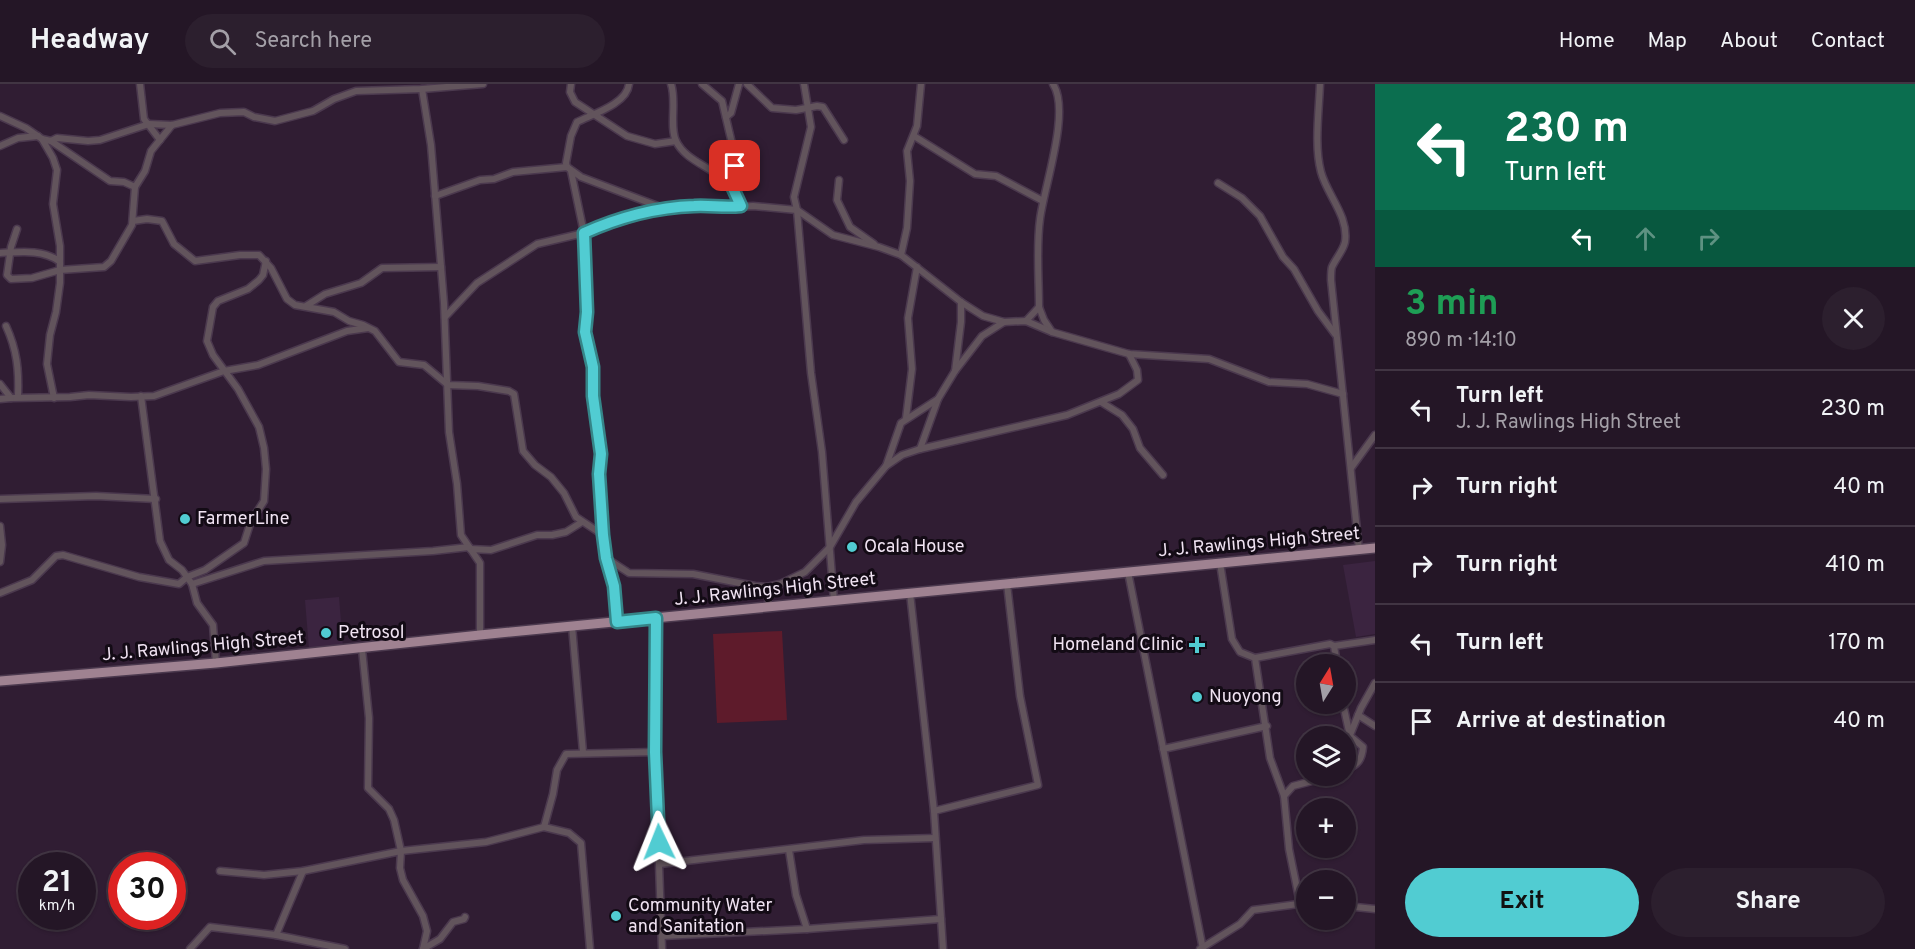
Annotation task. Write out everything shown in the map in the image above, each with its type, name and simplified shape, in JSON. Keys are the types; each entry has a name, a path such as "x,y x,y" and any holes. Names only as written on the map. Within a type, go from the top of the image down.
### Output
{"main road":[{"name":"J. J. Rawlings High Street","path":"0,681 362,649 480,635 1375,548"}],"street":[{"path":"140,84 144,119 160,140"},
{"path":"51,141 57,138 100,140 149,124 172,125 235,111 275,121 313,111 334,99 356,91 483,84"},
{"path":"571,84 570,92 575,102 627,136 646,142 676,141"},
{"path":"617,622 614,586 606,558 603,535 599,474 601,454 593,396 593,367 585,332 587,312 584,233 569,169 570,143 577,122 618,102 627,93 629,84"},
{"path":"671,84 674,93 676,141 687,153 731,184 741,206"},
{"path":"702,84 722,101 735,166 731,184"},
{"path":"726,117 731,111 739,84"},
{"path":"747,84 772,108 796,110 823,107 844,140"},
{"path":"804,84 811,127 794,196 811,373 822,452 834,601"},
{"path":"902,255 907,228 910,181 906,158 917,126 921,84"},
{"path":"1052,332 1039,307 1040,220 1054,157 1059,100 1055,87 1063,84"},
{"path":"1320,84 1318,130 1321,170 1327,189 1338,207 1343,222 1345,241 1341,254 1332,267 1331,280 1359,550"},
{"path":"422,89 431,145 445,317 449,432 457,484 460,535 480,563 480,635"},
{"path":"0,116 40,138 51,141 110,181 124,182 135,187"},
{"path":"17,229 7,275 11,279 32,278 60,270 104,267 118,251 133,221 135,187 145,171 151,152 172,125"},
{"path":"914,136 975,174 996,176 1043,201"},
{"path":"0,146 18,138 40,138"},
{"path":"40,138 53,158 57,170 53,204 60,246 60,270 58,302 50,335 47,364 54,398"},
{"path":"435,196 480,180 494,179 513,172 569,169 581,177 663,208"},
{"path":"839,180 837,200 850,227 879,247"},
{"path":"1218,183 1242,198 1260,216 1283,257 1294,269 1318,311 1337,336"},
{"path":"445,317 477,283 537,244 584,233 663,208 741,206 797,210 833,235 902,255 961,302 983,316 1004,322 1026,321 1052,332 1129,354 1209,359 1269,382 1307,384 1343,394"},
{"path":"133,221 147,219 162,221 174,244 195,261 259,255 266,261 287,299 295,305 333,312 375,331 396,360 427,367 448,385 478,386 514,394 523,451 535,465 551,477 564,493 576,517 603,535"},
{"path":"846,239 850,227"},
{"path":"0,253 50,254 59,261"},
{"path":"0,593 32,580 49,561 56,556 63,555 179,584 187,577 205,570 244,543 247,528 264,501 266,490 264,448 259,427 243,397 213,355 207,340 213,307 218,301 248,289 262,275 266,261"},
{"path":"305,307 325,294 361,283 382,268 441,267"},
{"path":"906,418 912,369 908,318 917,267"},
{"path":"262,275 275,277"},
{"path":"955,371 961,302"},
{"path":"1026,321 1039,307"},
{"path":"920,449 938,399 955,371 982,336 1004,322"},
{"path":"6,326 17,356 19,373 14,397"},
{"path":"0,399 89,395 154,396 225,371 258,365 346,331 368,328"},
{"path":"606,558 629,573 693,574 767,587 805,572 830,548 856,502 886,466 902,455 1067,415 1119,394 1138,380 1137,370 1129,354"},
{"path":"0,384 14,397"},
{"path":"141,396 160,541 169,560 182,570 192,584 197,603 213,625 216,663"},
{"path":"886,466 897,429 906,418 938,399"},
{"path":"1101,402 1122,415 1133,429 1140,448 1163,475"},
{"path":"1350,468 1375,435"},
{"path":"0,499 96,496 156,499"},
{"path":"192,584 264,561 469,548 492,550 529,536 567,532 582,522"},
{"path":"0,526 2,545 0,562"},
{"path":"1220,563 1232,639 1240,652 1255,658 1330,644 1334,646 1375,640"},
{"path":"1128,572 1202,949 1240,924 1253,910 1296,904"},
{"path":"934,811 1038,785 1020,696 1007,584"},
{"path":"767,587 770,607"},
{"path":"910,593 934,811 944,949"},
{"path":"656,618 655,752 662,949"},
{"path":"572,626 583,752"},
{"path":"1334,646 1335,654"},
{"path":"362,649 369,718 368,788 389,808 394,820 401,851 400,868 403,880 423,916 427,931 423,949"},
{"path":"1255,658 1270,758 1284,796 1288,849 1296,878"},
{"path":"1354,726 1375,683"},
{"path":"1358,715 1372,721 1375,726"},
{"path":"1163,749 1267,726"},
{"path":"1356,741 1363,747 1362,758 1356,765"},
{"path":"544,827 557,770 566,754 655,752"},
{"path":"1284,796 1296,785"},
{"path":"220,871 264,875 303,871 401,851 486,842 544,827 569,833 581,843 590,949"},
{"path":"660,864 864,840 935,838"},
{"path":"789,850 796,895 807,929"},
{"path":"276,935 303,871"},
{"path":"1356,907 1375,909"},
{"path":"423,949 440,939 453,922 464,920 465,917"},
{"path":"662,936 807,929 941,919"},
{"path":"190,949 210,927 276,935 345,949"},
{"path":"427,931 440,939"}],"shaded area":[{"path":"1375,561 1375,634 1356,637 1343,565"},
{"path":"339,597 343,647 309,649 305,600"},
{"path":"782,631 787,720 717,723 713,634"}],"place":[{"name":"FarmerLine","path":"185,519"},
{"name":"Ocala House","path":"852,547"},
{"name":"Petrosol","path":"326,633"},
{"name":"Homeland Clinic","path":"1197,645"},
{"name":"Nuoyong","path":"1197,697"},
{"name":"Community Water and Sanitation","path":"616,916"}],"route":[{"path":"659,842 655,752 656,618 617,622 614,586 606,558 603,535 599,474 601,454 593,396 593,367 585,332 587,312 584,233 663,208 741,206 731,184 735,166"}]}
